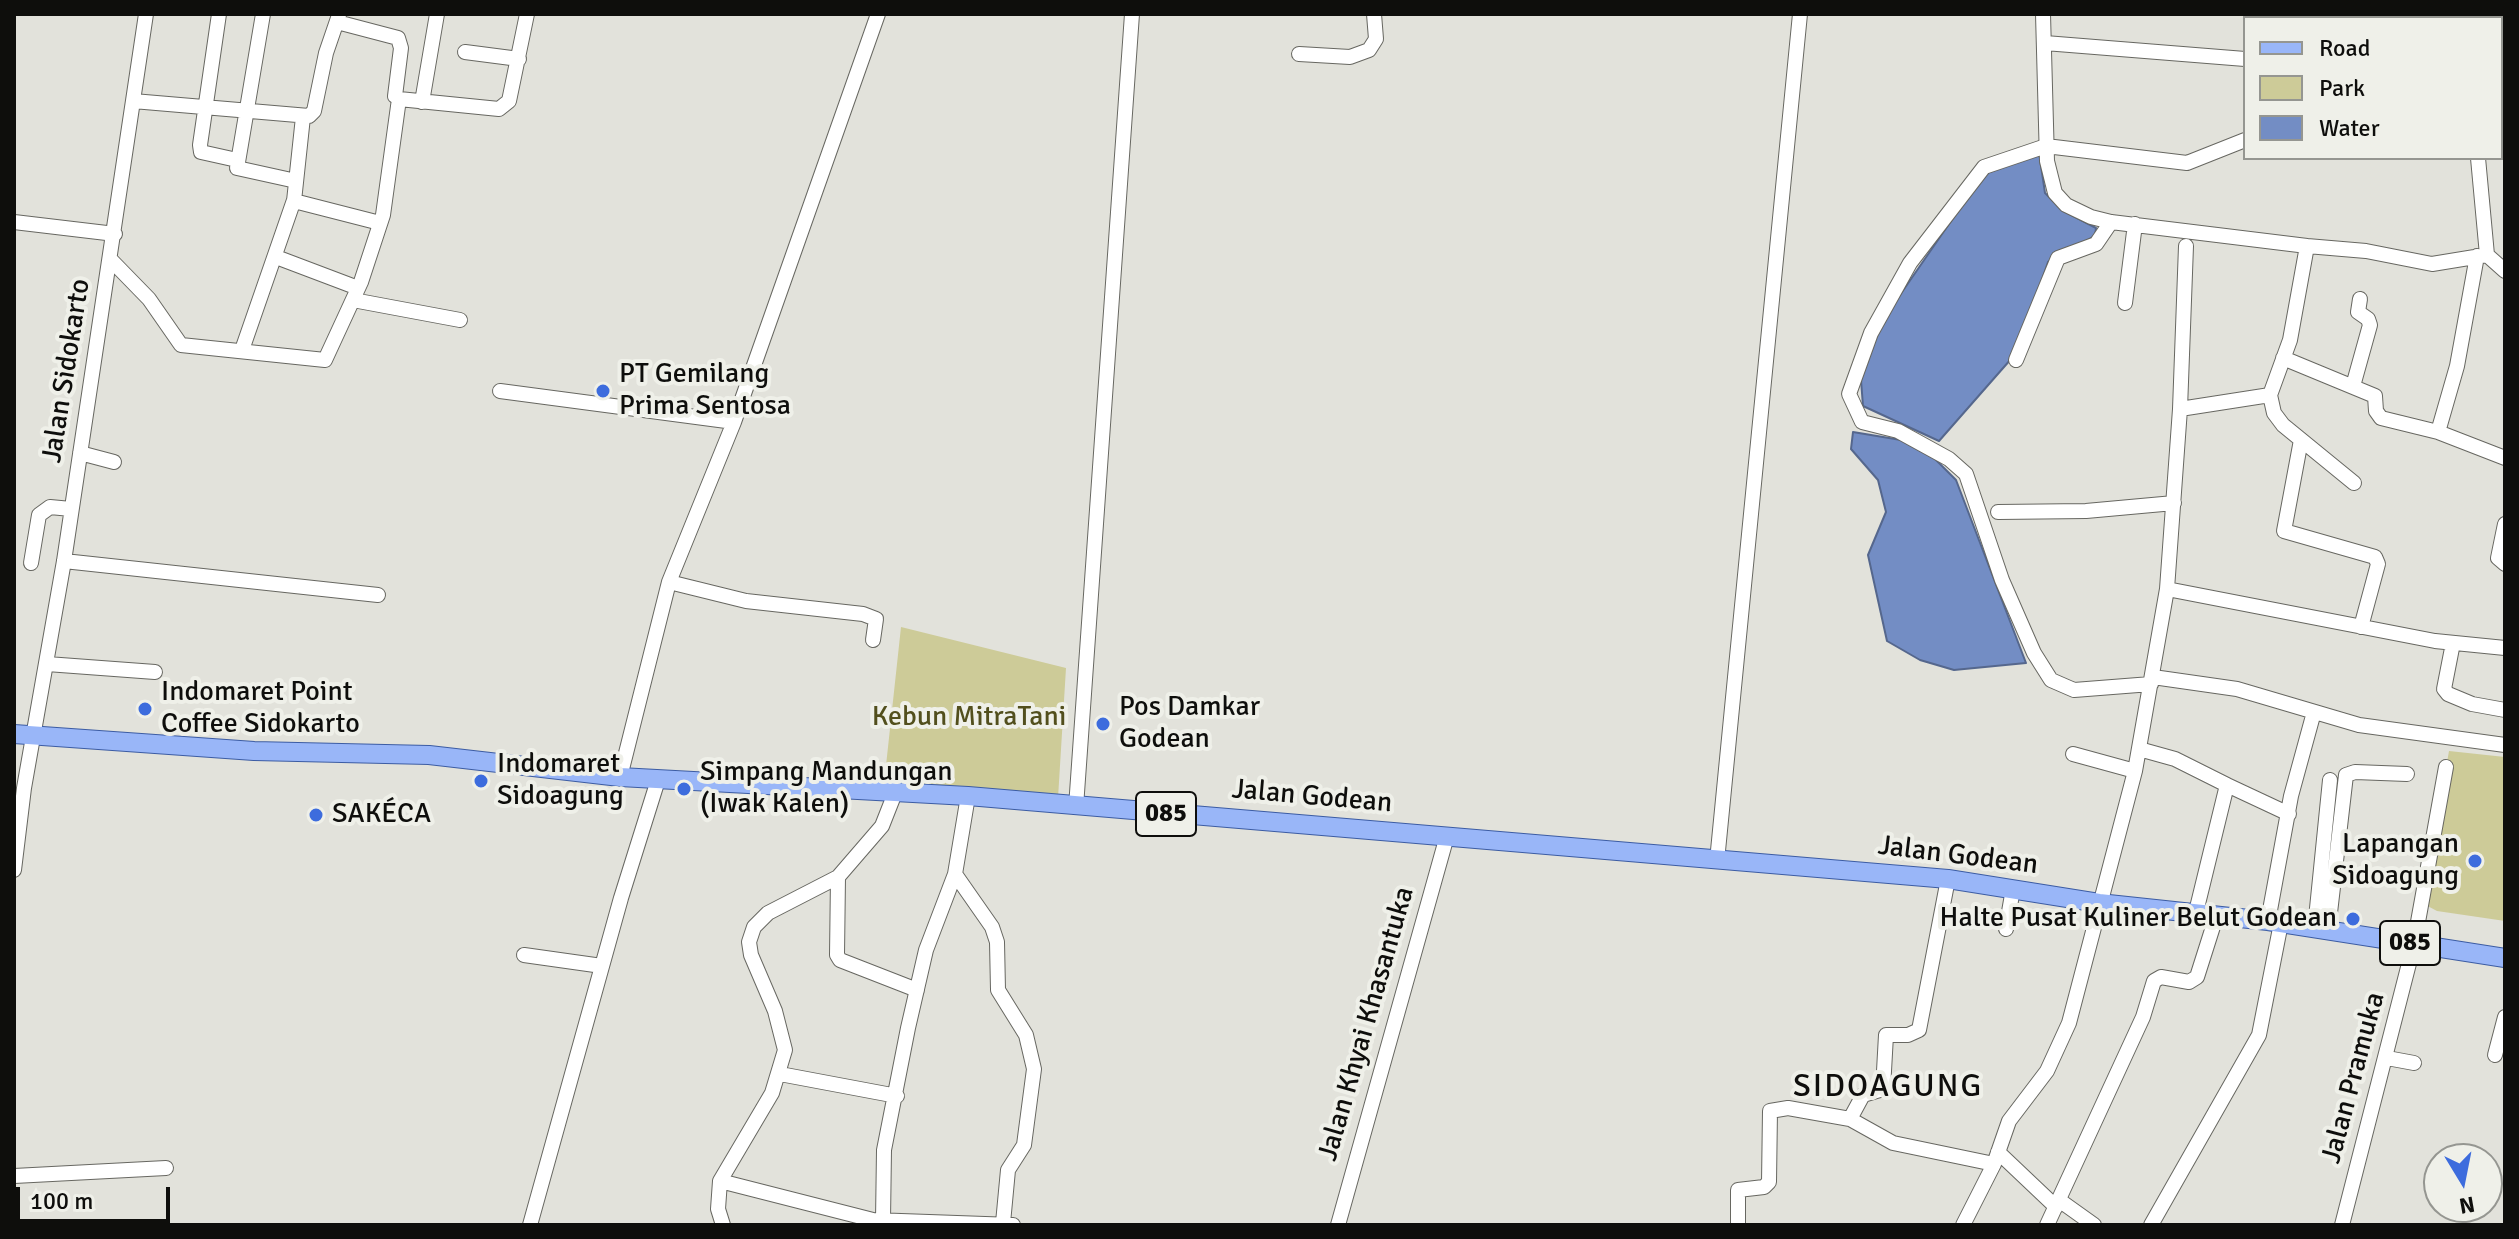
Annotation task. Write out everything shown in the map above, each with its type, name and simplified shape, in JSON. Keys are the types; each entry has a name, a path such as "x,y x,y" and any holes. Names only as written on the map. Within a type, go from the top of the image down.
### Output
{"main road":[{"name":"Jalan Godean","path":"14,734 254,751 330,750 429,755 620,777 968,796 1948,879 2099,903 2274,922 2505,958"}],"street":[{"name":"Jalan Sidokarto","path":"14,870 17,813 64,561 146,14"},
{"path":"219,14 200,149 237,160"},
{"path":"263,14 237,168 296,181"},
{"path":"422,102 436,14"},
{"path":"133,101 303,117 314,111 338,18 398,38 401,48 395,96 399,99 486,109 504,107 519,59 527,14"},
{"path":"620,777 669,582 734,422 878,14"},
{"path":"1076,807 1132,14"},
{"path":"1299,54 1350,57 1369,50 1376,39 1374,14"},
{"path":"1717,861 1800,14"},
{"path":"2043,14 2046,146 2055,193 2077,211 2111,222 2366,251 2432,264 2482,256 2505,271"},
{"path":"2045,43 2243,59"},
{"path":"465,52 519,59"},
{"path":"111,260 149,299 181,345 325,360 356,294 380,223 399,99"},
{"path":"242,350 294,200 303,117"},
{"path":"2243,141 2187,163 2046,146 1984,167 1910,263 1871,333 1849,394 1862,422 1898,431 1949,459 1966,474 2002,580 2034,653 2051,680 2074,690 2152,680 2237,689 2359,725 2505,745"},
{"path":"2438,432 2457,366 2482,256 2478,160"},
{"path":"294,200 380,223"},
{"path":"14,222 115,234"},
{"path":"2016,360 2058,258 2096,244 2111,222"},
{"path":"2125,303 2135,224"},
{"path":"1963,1225 1996,1158 2009,1121 2047,1071 2069,1023 2135,771 2167,589 2180,409 2186,246"},
{"path":"2307,246 2290,340 2270,395 2274,413 2301,440 2354,483"},
{"path":"276,257 356,294 460,320"},
{"path":"2353,386 2370,325 2368,319 2358,312 2360,299"},
{"path":"2283,358 2375,396 2376,411 2381,418 2438,432 2505,458"},
{"path":"500,391 734,422"},
{"path":"2180,409 2270,395"},
{"path":"2301,440 2284,531 2375,557 2378,564 2361,627"},
{"path":"80,453 114,462"},
{"path":"1998,512 2086,511 2174,503"},
{"path":"31,563 39,515 50,507 71,509"},
{"path":"2505,524 2498,558 2505,564"},
{"path":"64,561 378,595"},
{"path":"669,582 746,601 863,614 876,619 873,640"},
{"path":"2167,589 2361,627 2453,643 2505,648"},
{"path":"2453,643 2444,689 2448,694 2472,704 2505,710"},
{"path":"47,664 155,672"},
{"path":"2151,1225 2259,1035 2289,814 2314,712"},
{"path":"2139,749 2175,759 2289,814"},
{"path":"2073,754 2135,771"},
{"name":"Jalan Pramuka","path":"2342,1225 2414,944 2446,767"},
{"path":"2322,929 2346,775 2407,774"},
{"path":"530,1225 602,966 658,780"},
{"path":"2322,929 2330,780"},
{"path":"2196,912 2227,785"},
{"path":"723,1225 718,1209 720,1181 780,1074 785,1050 781,1030 751,955 750,938 754,927 768,913 838,877 882,826 895,793"},
{"path":"883,1220 884,1150 926,950 955,874 968,796"},
{"name":"Jalan Khyai Khasantuka","path":"1338,1225 1447,836"},
{"path":"720,1181 883,1220 1008,1224 1008,1170 1024,1145 1034,1069 1026,1035 998,990 997,942 992,927 955,874"},
{"path":"838,877 837,955 840,960 917,990"},
{"path":"1850,1119 1863,1095 1883,1089 1886,1035 1908,1035 1919,1030 1948,879"},
{"path":"2006,929 2013,889"},
{"path":"2047,1225 2143,1017 2154,981 2161,977 2189,982 2197,977 2217,914"},
{"path":"524,955 602,966"},
{"path":"2495,1055 2505,1017"},
{"path":"2387,1058 2414,1063"},
{"path":"780,1074 897,1096"},
{"path":"1738,1225 1738,1190 1764,1187 1769,1182 1770,1111 1788,1108 1850,1119 1893,1143 1996,1158 2094,1225"},
{"path":"14,1176 166,1168"}],"green space":[{"name":"Kebun MitraTani","path":"901,627 1066,668 1058,798 884,784"},
{"name":"Lapangan Sidoagung","path":"2449,751 2505,757 2505,921 2437,911 2422,903"}],"water":[{"path":"2039,152 2045,193 2062,210 2096,228 2095,236 2048,262 2025,331 2011,359 1939,441 1863,406 1861,380 1882,321 1987,169"},
{"path":"1853,432 1901,440 1934,458 1956,480 2026,663 1954,670 1920,660 1887,641 1868,555 1886,512 1878,480 1851,449"}],"place":[{"name":"PT Gemilang Prima Sentosa","path":"603,391"},
{"name":"Indomaret Point Coffee Sidokarto","path":"145,709"},
{"name":"Pos Damkar Godean","path":"1103,724"},
{"name":"Indomaret Sidoagung","path":"481,781"},
{"name":"Simpang Mandungan (Iwak Kalen)","path":"684,789"},
{"name":"SAKÉCA","path":"316,815"},
{"name":"Lapangan Sidoagung","path":"2475,861"},
{"name":"Halte Pusat Kuliner Belut Godean","path":"2353,919"}],"district":[{"name":"SIDOAGUNG","path":"1888,1088"}]}
